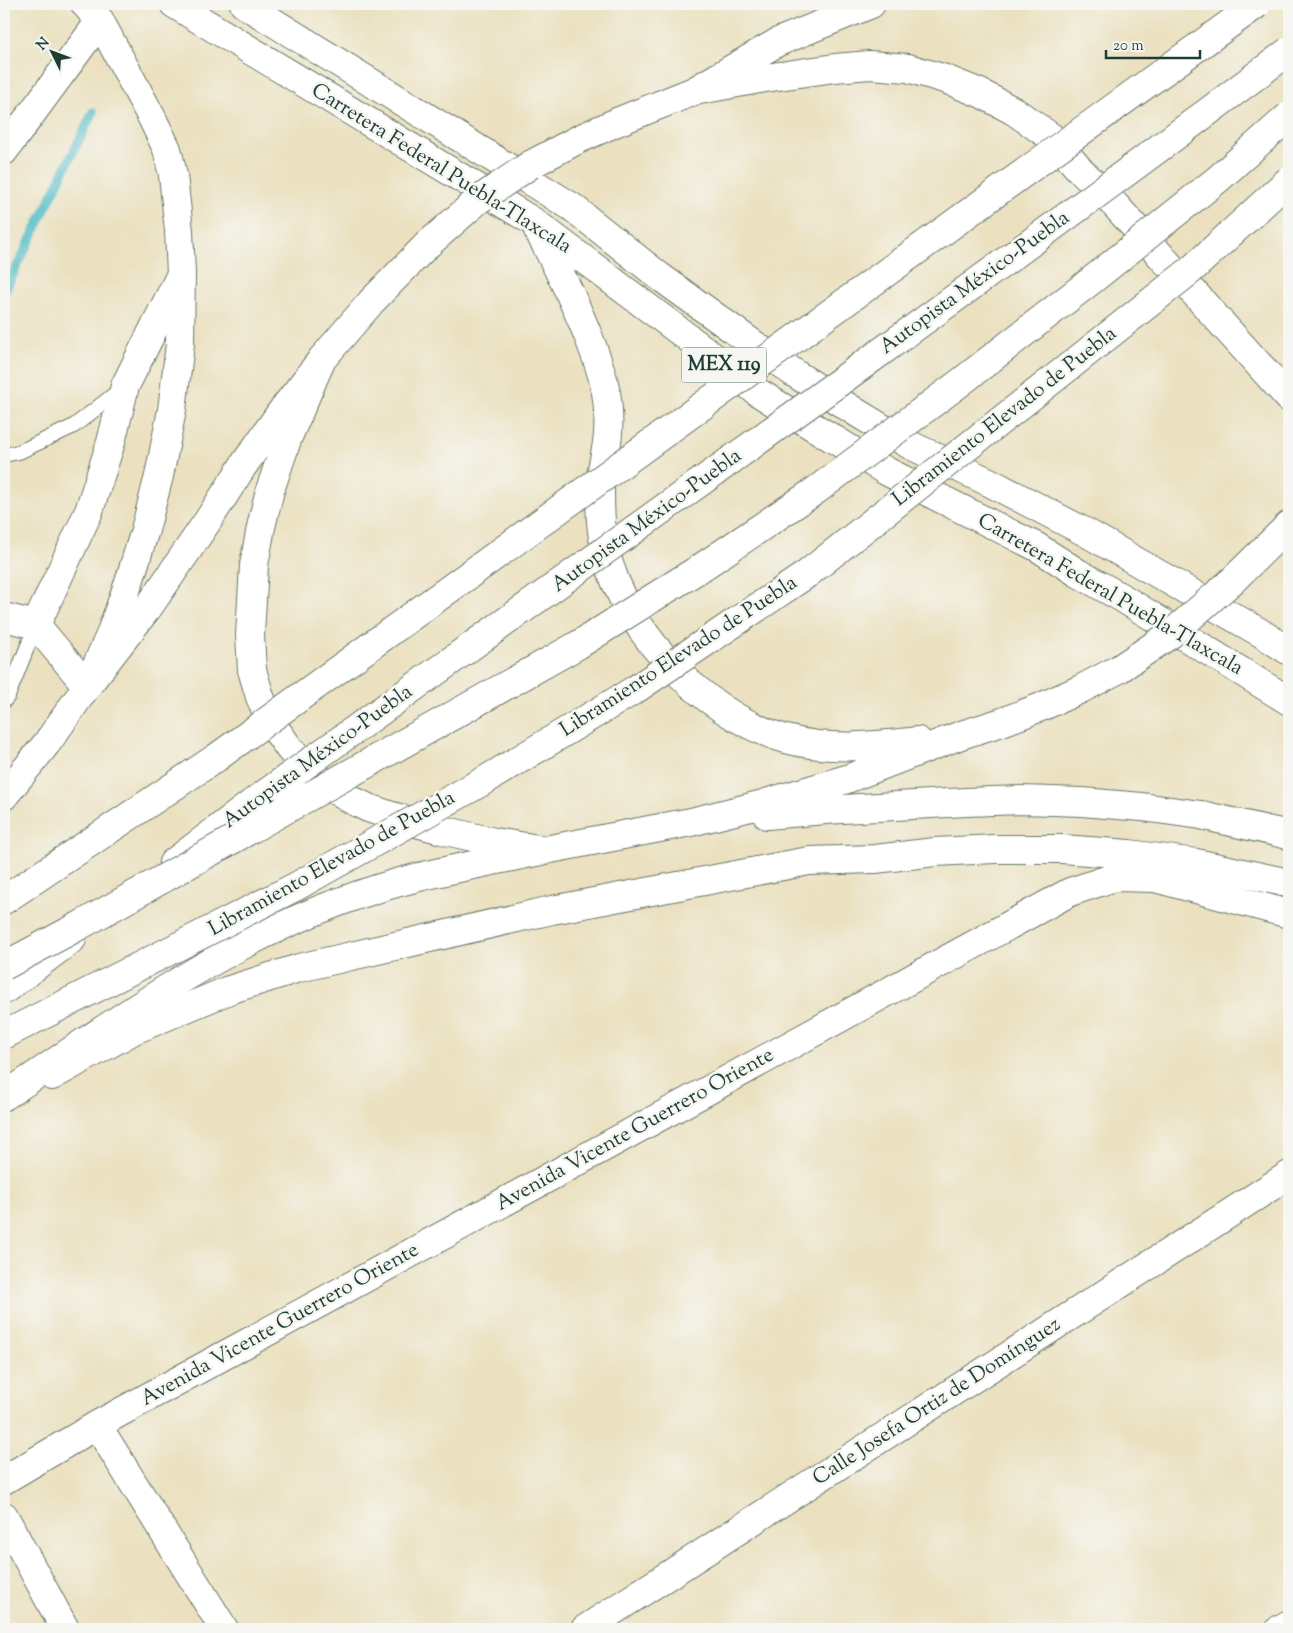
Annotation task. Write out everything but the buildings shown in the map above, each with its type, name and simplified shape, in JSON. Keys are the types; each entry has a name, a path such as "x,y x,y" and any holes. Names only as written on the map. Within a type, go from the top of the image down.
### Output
{"main road":[{"name":"Carretera Federal Puebla-Tlaxcala","path":"174,4 534,222 756,391 886,471 1038,547 1289,701"},
{"name":"Carretera Federal Puebla-Tlaxcala","path":"244,4 572,207 659,276 794,373 859,414 910,445 1087,532 1289,651"},
{"path":"4,796 47,743 87,686 150,605 281,412 372,301 426,246 477,202 530,165 579,139 694,91 778,42 871,4"},
{"path":"4,900 216,758 1257,4"},
{"path":"4,151 93,13 141,98 167,150 174,175 181,274 180,344 172,410 146,530 110,635 87,686"},
{"name":"Autopista México-Puebla","path":"4,990 255,801 863,365 1176,136 1289,50"},
{"path":"694,91 765,78 870,65 908,68 945,79 980,93 1014,111 1051,137 1081,171 1122,212 1289,398"},
{"path":"4,966 79,926 562,655 702,567 816,491 961,382 1203,191 1289,116"},
{"name":"Libramiento Elevado de Puebla","path":"4,1035 296,887 487,779 636,689 806,574 1191,270 1289,180"},
{"path":"534,222 576,307 596,355 606,389 608,432 600,485 602,532 610,565 622,596 639,626 656,650 676,671 721,707 750,724 786,739 827,746 849,746 886,745 961,735"},
{"path":"36,625 90,511 111,442 125,386 181,274"},
{"path":"322,360 288,437 270,490 254,566 251,626 252,670 260,697 272,724 289,748 324,783 368,808 442,830 494,842 545,850"},
{"path":"4,1098 95,1035 199,970 243,945 288,923 334,904 418,878 545,850 691,822 763,804 847,779 961,735 1041,707 1119,669 1171,634 1233,580 1289,525"},
{"path":"4,616 36,625 87,686"},
{"path":"691,822 824,810 1022,800 1082,802 1152,808 1201,815 1289,834"},
{"path":"4,1098 34,1086 134,1030 228,990 298,968 552,910 809,861 875,860 935,852 995,849 1062,849 1129,854 1196,863 1289,883"},
{"name":"Avenida Vicente Guerrero Oriente","path":"4,1480 98,1425 1070,892 1115,877 1155,878 1289,914"},
{"name":"Calle Josefa Ortiz de Domínguez","path":"585,1629 1289,1175"},
{"path":"98,1425 224,1629"},
{"path":"4,1516 65,1629"},
{"path":"1280,1629 1289,1624"}],"lane":[{"path":"4,455 19,452 74,426 125,386"},
{"path":"4,701 8,696 36,625"}],"waterway":[{"path":"4,293 93,112"}]}
